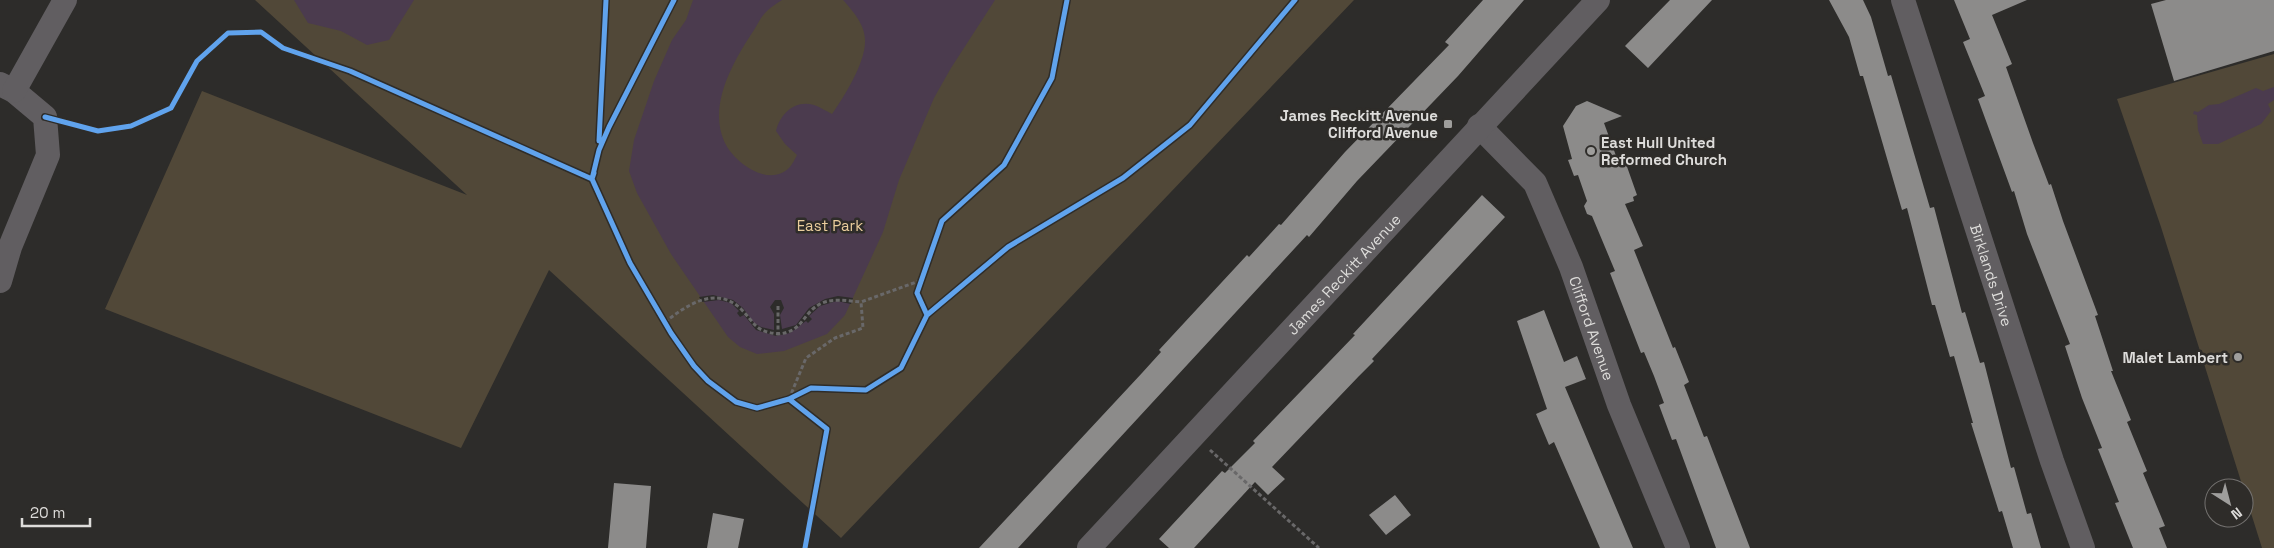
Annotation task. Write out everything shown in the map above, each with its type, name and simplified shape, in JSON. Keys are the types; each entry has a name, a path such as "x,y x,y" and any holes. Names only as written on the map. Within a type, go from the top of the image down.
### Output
{"street":[{"path":"0,281 10,247 48,155 45,117 7,87 65,0"},
{"name":"James Reckitt Avenue","path":"1089,548 1598,0"},
{"name":"Birklands Drive","path":"1904,0 2049,451 2083,548"},
{"name":"Clifford Avenue","path":"1479,126 1535,183 1571,267 1619,406 1678,548"}],"path":[{"path":"920,286 925,271"},
{"path":"660,314 666,325 679,311 706,297 718,298 734,303 759,329 778,334 798,327 810,310 823,302 836,300 861,302 922,280"},
{"path":"789,399 806,358 835,338 862,328 861,302"},
{"path":"778,306 778,334"},
{"path":"781,401 796,395"},
{"path":"789,399 797,405"},
{"path":"1193,435 1319,548"}],"green space":[{"name":"East Park","path":"255,0 1354,0 841,538 549,270 461,448 105,309 202,91 467,195"},
{"name":"Malet Lambert","path":"2274,54 2274,548 2262,548 2254,523 2254,478 2240,478 2161,227 2117,99"}],"shaded area":[{"path":"294,0 414,0 389,40 367,45 341,31 308,23"},
{"path":"693,0 782,0 763,15 739,55 726,83 719,112 720,127 724,141 735,157 752,170 771,175 781,173 789,168 797,155 785,144 776,131 781,119 789,109 801,104 807,104 832,114 858,69 864,49 863,29 858,18 843,0 995,0 934,98 899,180 883,232 845,315 827,334 784,351 757,354 740,347 728,337 671,254 637,193 629,171 634,140 654,81 672,40 686,20"},
{"path":"2274,87 2274,100 2268,104 2271,111 2261,124 2218,144 2203,144 2198,130 2197,115 2193,114 2194,111 2198,112 2209,105 2219,104 2256,88 2263,91"}],"pier":[{"path":"713,295 733,300 743,308 754,323 774,330 774,314 770,307 775,300 781,300 784,308 780,315 782,329 796,325 809,308 825,299 838,296 853,298 851,304 837,301 820,306 809,316 812,319 808,323 806,321 790,333 776,336 756,330 744,315 740,317 737,313 739,311 731,303 719,300 702,302 699,297"}],"building":[{"path":"1483,0 1524,0 1458,76 1357,181 1309,237 1307,235 1018,548 979,548 1142,373 1161,352 1159,350 1247,255 1249,257 1279,224 1281,225 1345,152 1449,45 1445,42"},
{"path":"1670,0 1712,0 1648,68 1625,46"},
{"path":"1829,0 1863,0 1871,17 1888,76 1891,75 1930,208 1934,207 1962,313 1965,312 1980,363 1984,362 2011,468 2014,467 2027,514 2031,513 2041,548 2013,548 2002,511 1999,512 1971,423 1973,423 1954,356 1950,357 1935,305 1932,305 1907,208 1902,210 1863,76 1860,76 1849,37"},
{"path":"1954,0 2027,0 1992,15 2012,64 2006,67 2098,315 2095,316 2113,371 2111,371 2131,420 2127,422 2147,471 2143,473 2165,526 2159,528 2167,548 2133,548 2115,503 2119,502 2098,449 2102,448 2082,398 2065,346 2070,344 2027,234 2014,191 2012,192 1978,99 1985,96 1963,42 1970,39"},
{"path":"2166,0 2274,0 2274,51 2174,81 2151,4"},
{"path":"1587,101 1622,116 1604,123 1619,164 1625,161 1637,195 1633,197 1634,201 1625,204 1643,246 1634,250 1673,348 1675,347 1689,382 1684,385 1704,437 1707,436 1750,548 1716,548 1676,439 1672,440 1659,405 1664,403 1654,376 1644,352 1641,353 1610,273 1615,271 1592,216 1587,214 1584,206 1587,201 1578,175 1574,176 1568,160 1572,159 1563,126 1576,106"},
{"path":"1482,195 1505,217 1372,359 1374,361 1272,467 1285,479 1268,495 1255,482 1194,548 1169,548 1159,539 1222,471 1225,473 1255,443 1253,441 1355,335 1353,334"},
{"path":"1544,310 1564,362 1577,356 1586,379 1565,387 1633,548 1600,548 1554,442 1549,445 1536,414 1547,409 1517,321"},
{"path":"614,483 651,486 646,548 608,548"},
{"path":"1395,495 1411,515 1386,535 1369,515"},
{"path":"713,513 744,519 738,548 707,548"}],"cycle path":[{"path":"599,141 606,0"},
{"path":"674,0 609,127 599,150 592,179 630,263 671,333 694,366 708,381 736,402 757,408 789,399 811,388 866,390 901,368 927,315 1008,247 1123,178 1190,125 1295,0"},
{"path":"927,315 917,293 942,221 1004,165 1052,78 1067,0"},
{"path":"45,117 98,131 131,126 171,108 197,61 228,33 261,32 283,48 350,71 592,179 594,173"},
{"path":"789,399 827,429 805,548"}],"place":[{"name":"James Reckitt Avenue Clifford Avenue","path":"1448,124"},
{"name":"East Hull United Reformed Church","path":"1591,151"},
{"name":"Malet Lambert","path":"2238,357"}]}
